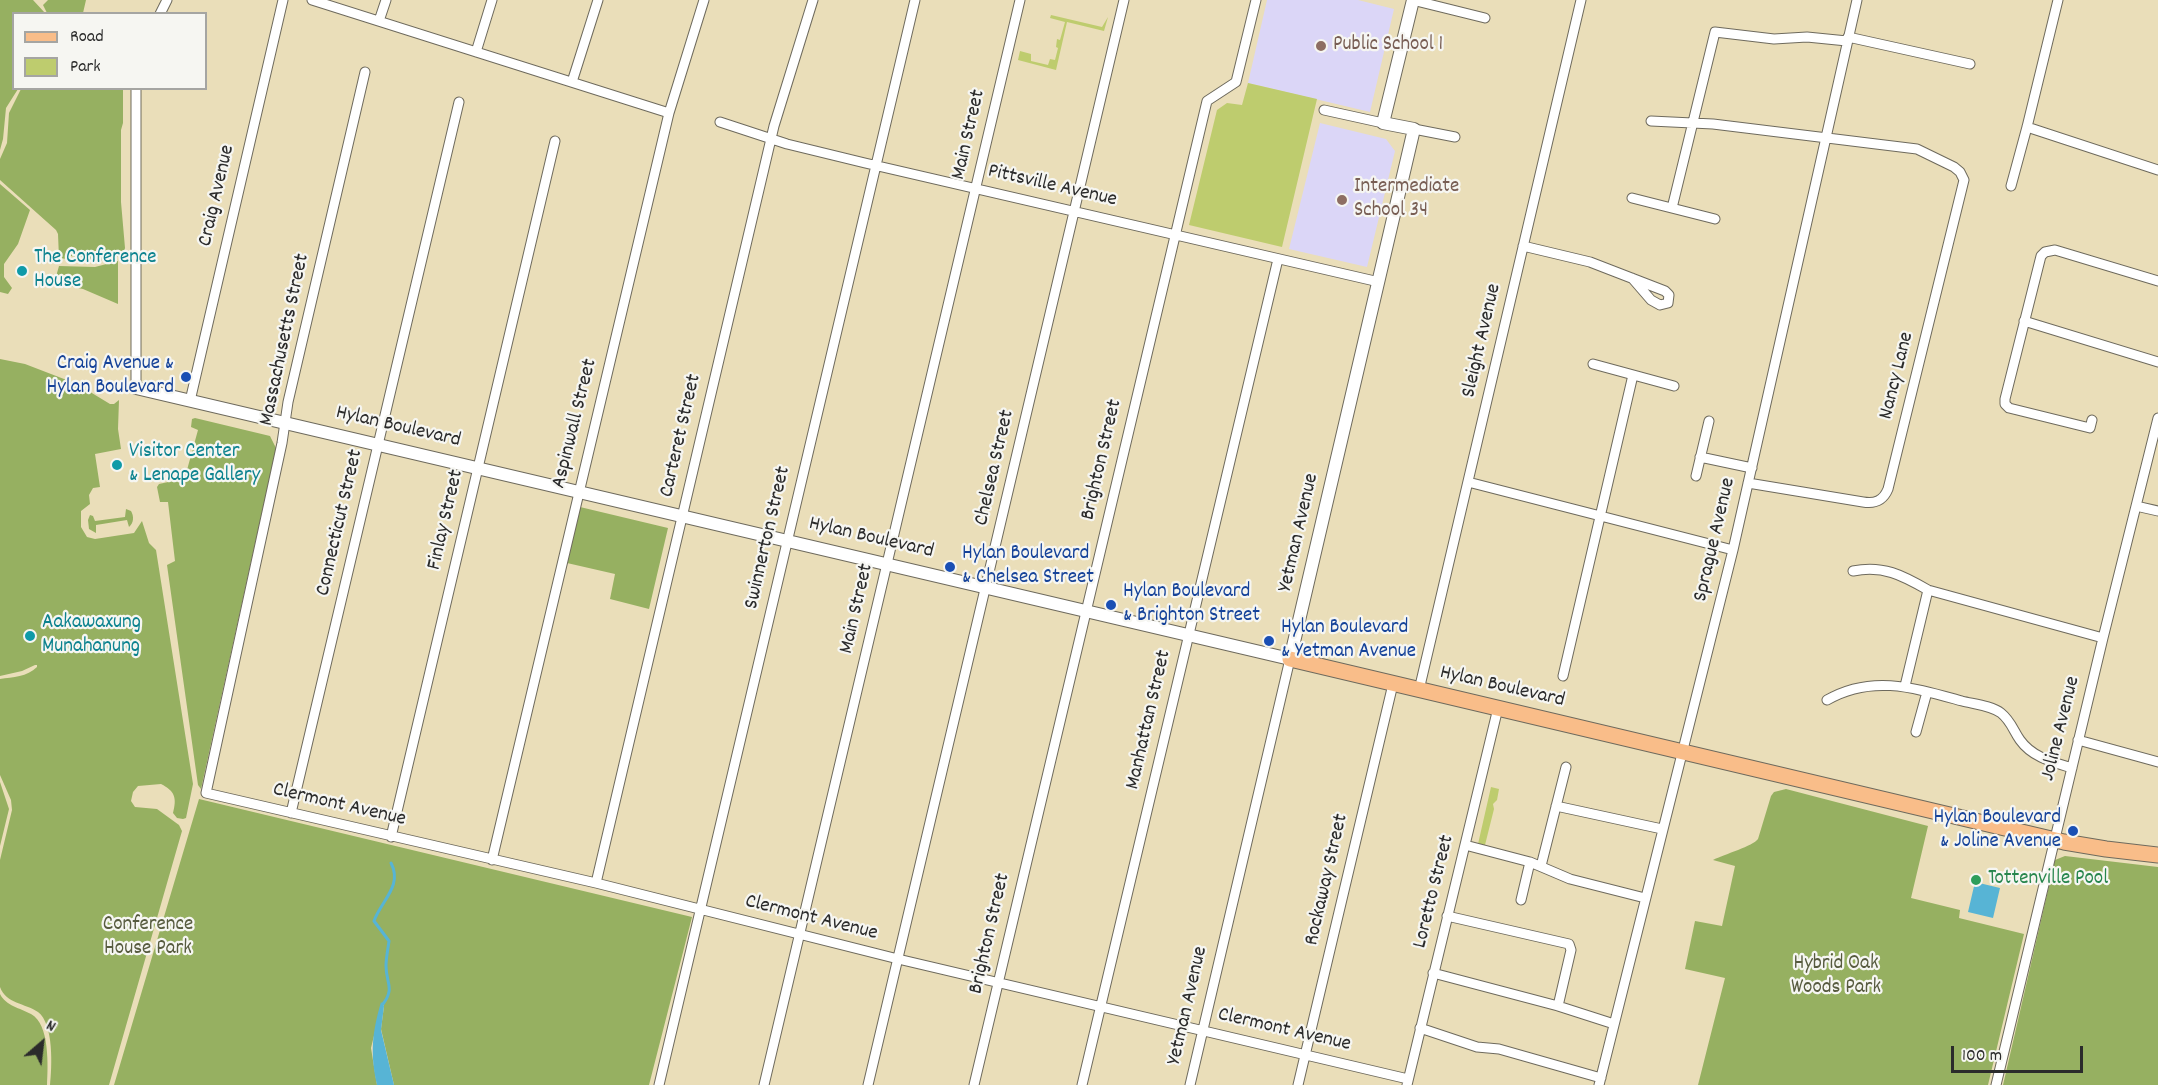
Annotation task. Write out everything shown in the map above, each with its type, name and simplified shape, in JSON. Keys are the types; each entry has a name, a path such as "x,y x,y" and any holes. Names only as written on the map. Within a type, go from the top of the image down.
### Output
{"main road":[{"name":"Hylan Boulevard","path":"1290,659 2054,840 2158,855"}],"street":[{"name":"Craig Avenue","path":"190,401 283,0"},
{"path":"312,0 669,113"},
{"path":"379,21 386,0"},
{"path":"476,52 492,0"},
{"path":"572,82 598,0"},
{"name":"Aspinwall Street","path":"492,860 669,113 704,0"},
{"name":"Carteret Street","path":"596,883 771,138 813,0"},
{"name":"Swinnerton Street","path":"659,1085 915,0"},
{"name":"Main Street","path":"764,1085 1020,0"},
{"name":"Chelsea Street","path":"868,1085 1124,0"},
{"name":"Brighton Street","path":"974,1085 1207,101 1236,82 1256,0"},
{"path":"1383,123 1413,0 1485,18"},
{"name":"Sleight Avenue","path":"1419,690 1581,0"},
{"name":"Sprague Avenue","path":"1600,1082 1749,483 1857,0"},
{"path":"2011,186 2058,0"},
{"path":"1672,208 1714,32 1774,39 1807,37 1848,39 1970,64"},
{"name":"Massachusetts Street","path":"206,793 291,390 365,72"},
{"path":"136,90 136,388"},
{"name":"Connecticut Street","path":"291,813 459,102"},
{"path":"1324,110 1455,137"},
{"path":"1651,121 1693,123 1825,137"},
{"name":"Pittsville Avenue","path":"720,122 875,166 1379,282"},
{"path":"2027,127 2158,170"},
{"name":"Yetman Avenue","path":"1191,1085 1414,129"},
{"name":"Nancy Lane","path":"1749,483 1871,503 1885,495 1964,183 1957,169 1921,150 1875,146 1825,137"},
{"name":"Finlay Street","path":"391,837 555,141"},
{"path":"1632,198 1715,219"},
{"path":"1523,246 1581,259 1632,278"},
{"path":"2092,420 2090,428 2009,408 2005,404 2040,261 2045,252 2055,250 2158,281"},
{"name":"Manhattan Street","path":"1083,1085 1278,259"},
{"path":"2024,321 2158,362"},
{"path":"1593,364 1674,386"},
{"path":"1563,676 1633,375"},
{"name":"Hylan Boulevard","path":"136,388 1290,659"},
{"name":"Joline Avenue","path":"1996,1085 2158,418"},
{"path":"1696,476 1709,421"},
{"path":"1700,457 1752,468"},
{"path":"1467,482 1733,550"},
{"path":"2136,506 2158,511"},
{"path":"1853,571 1870,568 1886,570 1928,590 2103,638"},
{"path":"1905,686 1928,590"},
{"name":"Rockaway Street","path":"1299,1085 1393,684"},
{"path":"1827,700 1862,686 1890,684 1997,711 2008,719 2028,749 2046,760 2072,768"},
{"path":"1916,732 1927,692"},
{"name":"Loretto Street","path":"1407,1082 1498,708"},
{"path":"2078,740 2158,762"},
{"path":"1541,866 1566,767"},
{"name":"Clermont Avenue","path":"206,793 596,883 898,959 1306,1055 1407,1082"},
{"path":"1556,806 1662,828"},
{"path":"1465,845 1530,861 1570,879 1645,898"},
{"path":"1521,900 1530,861"},
{"path":"1447,916 1566,943 1570,946 1558,1006"},
{"path":"1433,973 1558,1006 1614,1024"},
{"path":"1420,1028 1477,1047 1499,1049 1600,1082"}],"shaded area":[{"name":"Public School 1","path":"1267,0 1358,0 1394,9 1370,112 1248,83"},
{"name":"Intermediate School 34","path":"1320,123 1386,139 1395,151 1367,267 1289,249"}],"green space":[{"path":"0,0 33,0 44,12 12,12 12,90 17,90 6,108 0,150"},
{"path":"48,0 86,0 83,12 46,12 43,5"},
{"path":"1051,15 1102,27 1108,17 1104,31 1067,22 1056,70 1018,60 1020,51 1031,54 1031,61 1048,65 1050,59 1055,60 1058,48 1056,47 1057,39 1060,40 1065,22 1050,18"},
{"path":"1248,83 1317,99 1282,247 1189,225 1217,110 1227,103 1242,105"},
{"path":"20,90 123,90 121,202 125,248 123,255 100,261 70,256 67,259 59,258 56,230 0,180 0,159 7,143 9,113"},
{"path":"0,184 30,210 18,244 4,264 4,277 12,288 8,294 0,292"},
{"path":"118,261 118,304 83,289 58,284 55,280 59,266 95,267"},
{"name":"Conference House Park","path":"0,359 25,364 77,384 110,404 119,400 118,429 121,449 95,454 100,487 93,488 89,495 90,504 81,511 81,527 87,537 95,539 134,533 142,521 149,543 156,550 193,784 186,818 183,819 177,818 173,813 174,796 161,784 138,786 133,792 131,801 135,807 157,809 179,825 182,831 109,1085 50,1085 51,1046 43,1018 33,1009 7,997 0,987 0,860 12,810 11,800 0,775 0,679 24,675 37,665 0,676"},
{"path":"192,419 270,436 276,448 201,789 198,785 167,565 175,561 168,502 160,502 157,487 159,484 173,481 181,469 187,470 198,430 191,427"},
{"path":"580,507 668,528 649,609 610,599 615,574 567,563"},
{"path":"126,509 133,515 133,521 129,527 127,520 96,525 96,533 89,529 90,515 95,521 125,517"},
{"path":"0,782 9,809 0,846"},
{"path":"1491,787 1499,789 1497,800 1493,804 1494,809 1485,845 1478,844"},
{"name":"Hybrid Oak Woods Park","path":"1786,789 1928,826 1911,898 1960,910 1959,918 2024,934 1988,1085 1698,1085 1725,978 1685,969 1695,921 1722,926 1735,866 1713,860 1755,842 1758,839 1771,796 1774,792"},
{"path":"199,799 692,917 649,1085 394,1085 381,1029 384,1006 382,1003 371,1048 377,1085 114,1085"},
{"path":"2065,856 2158,867 2158,1085 2003,1085 2055,860"},
{"path":"0,994 10,1004 31,1014 42,1027 47,1046 47,1085 0,1085"}],"water":[{"path":"1975,882 2000,888 1993,918 1968,912"},
{"path":"381,1002 384,1006 381,1030 394,1085 377,1085 373,1063 373,1044"}],"waterway":[{"path":"383,1004 389,994 386,966 389,941 374,921 393,886 394,871 391,863"}],"place":[{"name":"Public School 1","path":"1321,46"},
{"name":"Intermediate School 34","path":"1342,200"},
{"name":"The Conference House","path":"22,271"},
{"name":"Craig Avenue & Hylan Boulevard","path":"186,377"},
{"name":"Visitor Center & Lenape Gallery","path":"117,465"},
{"name":"Hylan Boulevard & Chelsea Street","path":"950,567"},
{"name":"Hylan Boulevard & Brighton Street","path":"1111,605"},
{"name":"Aakawaxung Munahanung","path":"30,636"},
{"name":"Hylan Boulevard & Yetman Avenue","path":"1269,641"},
{"name":"Hylan Boulevard & Joline Avenue","path":"2073,831"},
{"name":"Tottenville Pool","path":"1976,880"}]}
